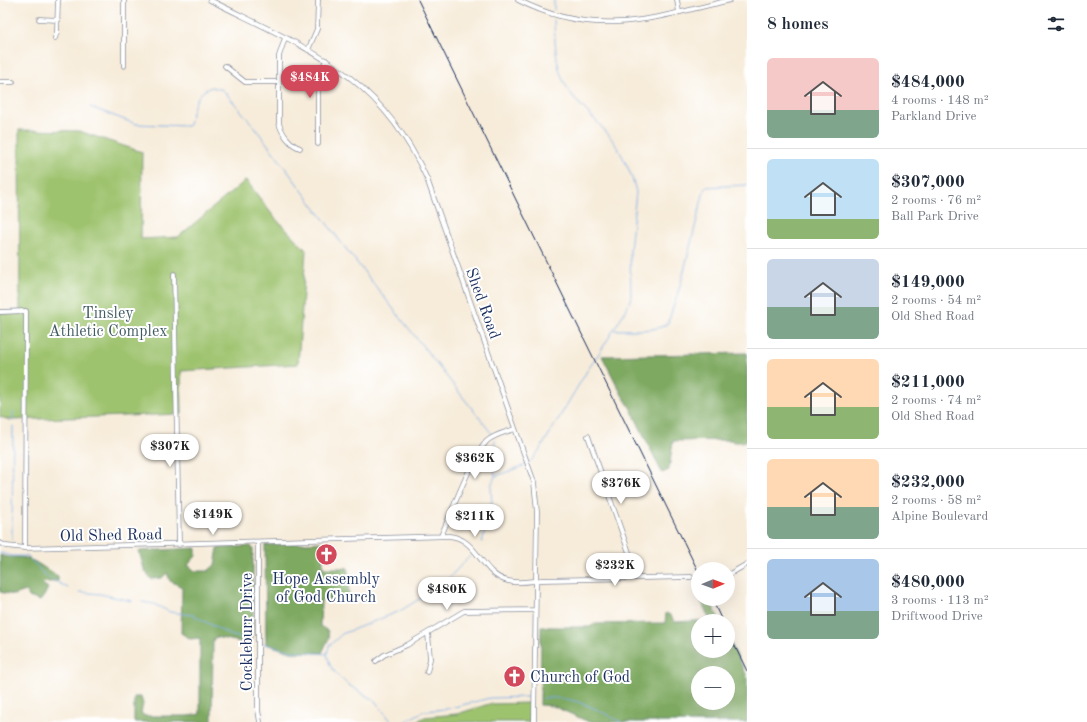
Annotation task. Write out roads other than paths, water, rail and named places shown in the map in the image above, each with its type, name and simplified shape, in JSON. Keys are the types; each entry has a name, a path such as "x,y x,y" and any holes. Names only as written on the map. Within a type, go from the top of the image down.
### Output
{"street":[{"path":"55,38 58,20 58,0"},
{"path":"124,0 124,66"},
{"name":"Shed Road","path":"210,0 308,50 351,77 380,104 404,134 419,160 433,193 530,471 535,491 537,512 534,722"},
{"path":"308,50 316,30 318,0"},
{"path":"518,0 555,15 589,22 640,21 730,0"},
{"path":"677,0 680,12"},
{"path":"39,20 58,20"},
{"path":"285,38 279,51 279,125 292,144 300,148"},
{"path":"318,144 318,74 326,60"},
{"path":"225,66 245,82 278,82"},
{"path":"0,82 13,82"},
{"path":"174,274 179,545"},
{"path":"0,312 26,311 25,548"},
{"path":"441,536 470,471 483,446 491,438 515,429"},
{"path":"588,436 638,578"},
{"name":"Old Shed Road","path":"0,543 6,546 25,548 138,544 179,545 452,536 466,542 476,552 488,569 498,577 514,582 691,577"},
{"name":"Cockleburr Drive","path":"258,542 258,710 260,722"},
{"path":"735,571 747,564"},
{"path":"376,661 384,654 407,645 464,611 535,610"},
{"path":"427,672 430,659 428,633"}],"waterway":[{"path":"554,0 554,10"},
{"path":"530,462 541,448 627,308 631,297 630,251 636,192 634,184 621,154 608,134 572,95 563,80 557,58 554,20"},
{"path":"90,107 136,124 187,126 189,125 198,97 206,89 212,87 223,90 253,125 343,245 492,434"},
{"path":"615,330 643,330 657,328 668,323 681,283 705,187 747,185"},
{"path":"13,412 13,421"},
{"path":"12,540 13,426"},
{"path":"482,542 492,506 491,486 495,476 493,453 495,440"},
{"path":"496,476 526,465"},
{"path":"0,553 12,556 27,556 46,576 68,588"},
{"path":"392,722 375,701 347,684 334,671 330,665 327,654 329,646 342,634 400,611 442,585 470,556"},
{"path":"79,592 100,594 132,601"},
{"path":"142,602 154,604 170,612 193,615 230,635 253,641"},
{"path":"261,643 291,651 327,654"},
{"path":"404,722 424,711 446,709 490,698 528,697"},
{"path":"543,698 575,701 621,722"}],"railway":[{"path":"418,0 694,562"},
{"path":"715,606 719,614"},
{"path":"735,646 747,671"}],"place":[{"name":"Hope Assembly of God Church","path":"326,555"},
{"name":"Church of God","path":"515,676"}],"park label":[{"name":"Tinsley Athletic Complex","path":"108,321"}]}
